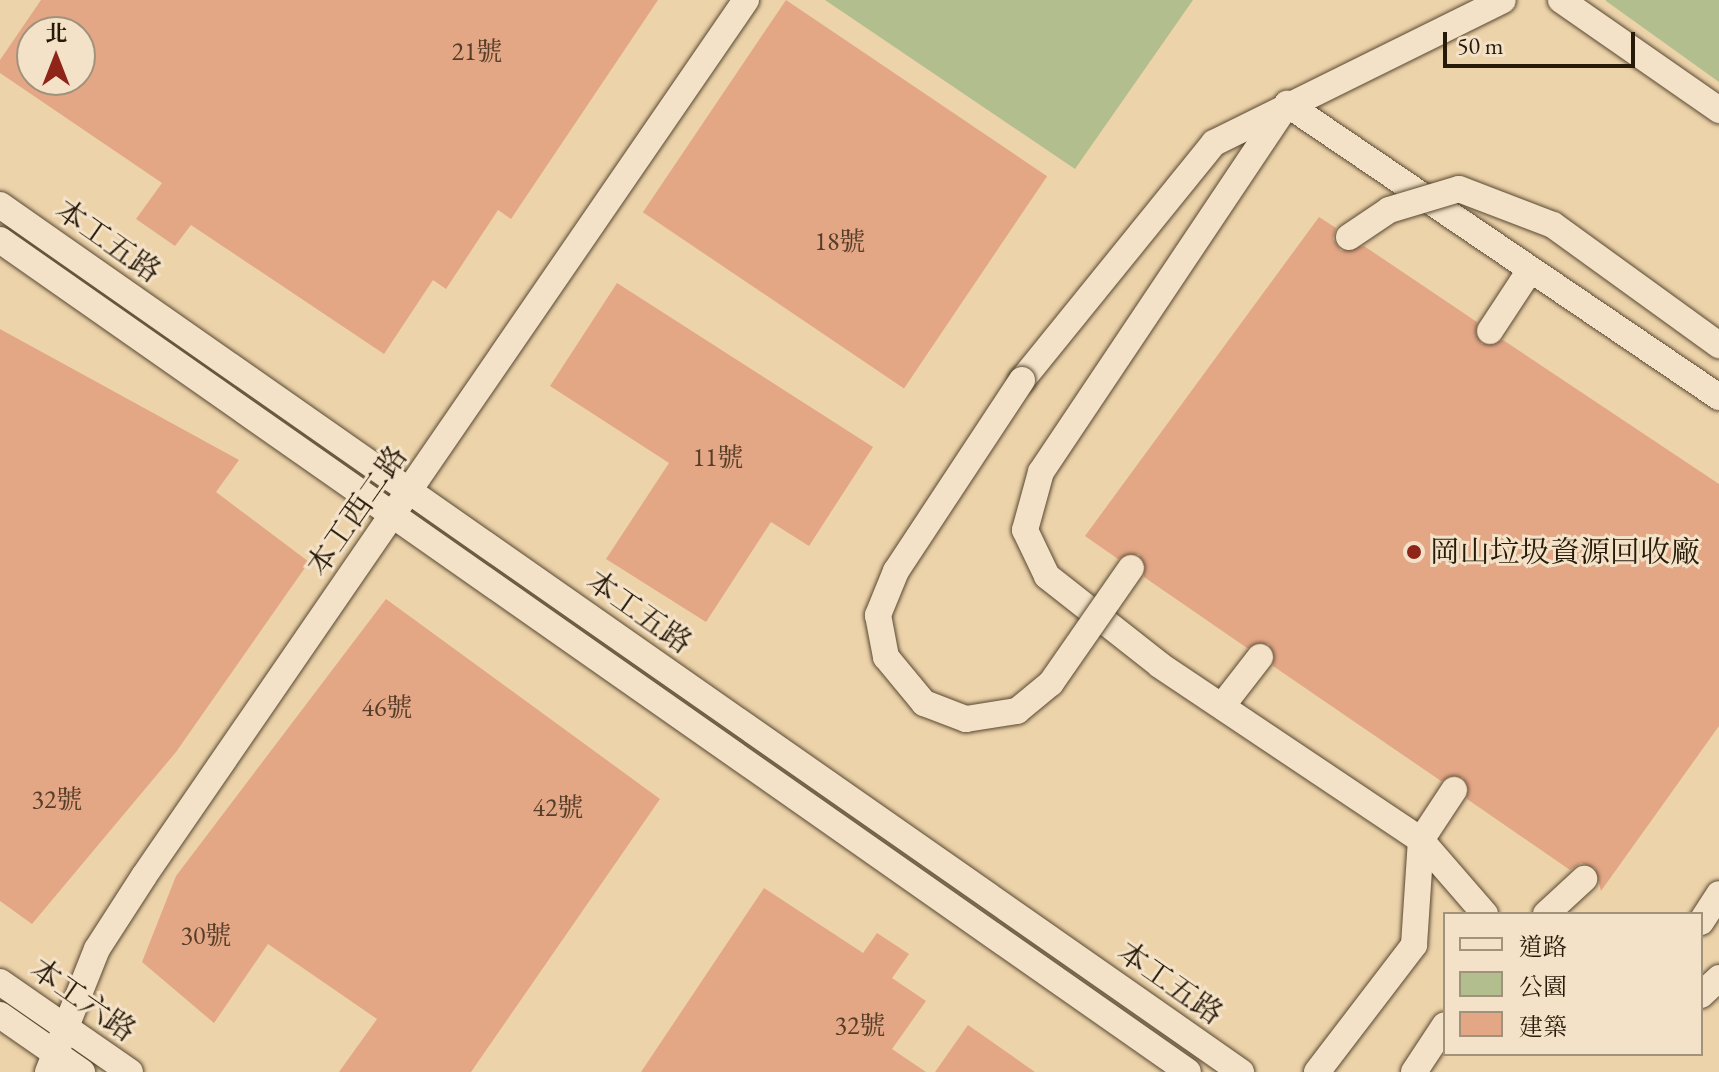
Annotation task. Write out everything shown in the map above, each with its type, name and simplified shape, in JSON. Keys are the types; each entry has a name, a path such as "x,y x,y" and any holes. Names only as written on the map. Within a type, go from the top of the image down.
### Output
{"street":[{"name":"本工西二路","path":"52,1063 97,949 746,0"},
{"path":"1131,568 1051,683 1017,711 966,719 924,703 886,657 878,615 896,571 1022,380 1214,143 1287,104 1503,0"},
{"path":"1561,0 1719,110"},
{"path":"1287,104 1719,397"},
{"path":"1287,104 1041,472 1025,530 1047,576 1222,706 1421,840 1483,912"},
{"path":"1349,237 1389,210 1459,189 1553,225 1719,345"},
{"name":"本工五路","path":"0,205 1241,1072"},
{"name":"本工五路","path":"0,240 1188,1072"},
{"path":"1490,331 1530,270"},
{"path":"1222,706 1260,657"},
{"path":"1317,1072 1414,945 1421,840 1454,790"},
{"path":"1548,912 1584,879"},
{"path":"1703,919 1719,894"},
{"path":"1703,993 1719,978"},
{"name":"本工六路","path":"0,982 130,1072"},
{"name":"本工六路","path":"0,1015 52,1063 82,1072"},
{"path":"1414,1072 1443,1028"}],"green space":[{"path":"825,0 1193,0 1075,169"},
{"path":"1606,0 1719,0 1719,82 1606,1"}],"building":[{"path":"41,0 658,0 511,219 498,210 446,289 433,280 384,354 191,225 175,246 136,219 162,183 34,96 96,96 96,16 30,16"},
{"path":"786,0 1047,176 904,388 643,212"},
{"path":"16,37 16,84 0,73 0,60"},
{"name":"岡山垃圾資源回收廠","path":"1319,217 1336,228 1333,239 1341,251 1364,246 1477,322 1481,344 1503,340 1719,484 1719,726 1601,891 1595,868 1581,863 1570,870 1467,799 1463,777 1441,781 1273,666 1269,644 1247,648 1144,577 1139,554 1118,559 1085,536"},
{"path":"617,283 873,447 809,546 771,522 706,622 606,559 669,463 550,386"},
{"path":"0,329 239,460 216,492 309,562 176,752 32,924 0,901"},
{"path":"386,599 660,799 471,1072 339,1072 377,1019 268,944 214,1023 142,962 176,876"},
{"path":"764,888 863,953 877,933 909,954 892,978 926,1001 892,1049 926,1072 641,1072"},
{"path":"968,1025 1035,1072 935,1072"}],"place":[{"name":"岡山垃圾資源回收廠","path":"1414,552"}]}
